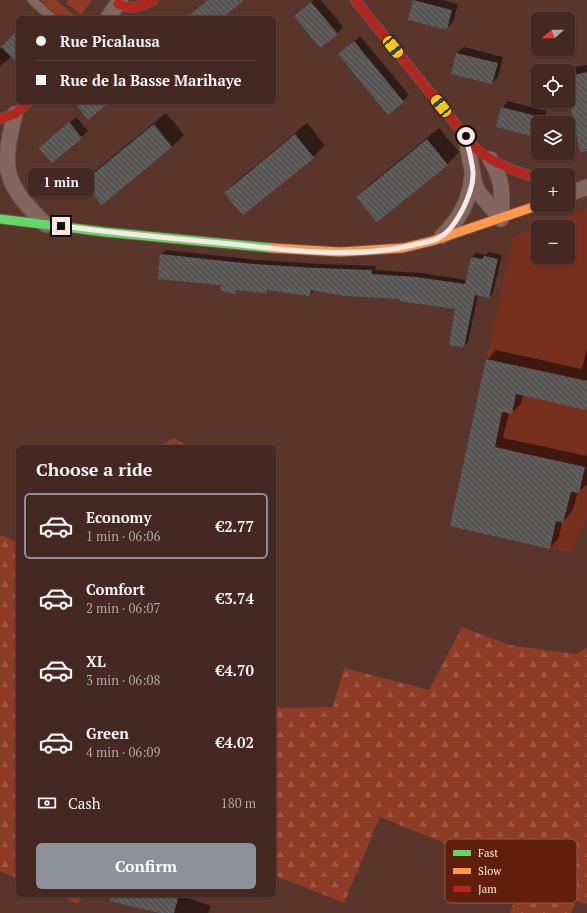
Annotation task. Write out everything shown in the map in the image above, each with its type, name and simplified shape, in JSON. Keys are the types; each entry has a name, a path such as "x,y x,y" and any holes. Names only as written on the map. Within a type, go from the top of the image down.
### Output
{"street":[{"path":"109,16 119,2 125,8 138,8 153,0"},
{"path":"355,0 482,154 503,167 531,176"},
{"path":"0,119 14,114 26,104"},
{"path":"14,114 2,162 10,183 18,195 46,225"},
{"path":"466,136 475,185 479,193 501,219"},
{"path":"490,159 499,176 502,186 501,219"},
{"path":"438,239 455,221 463,208 468,197 473,174"},
{"path":"575,186 586,188"},
{"path":"575,192 586,188"},
{"path":"0,219 239,245 340,252 403,248 438,239 531,208"}],"lane":[{"path":"32,0 50,16"}],"shaded area":[{"path":"587,208 587,516 572,553 450,526 513,237 531,230 531,264 575,264 575,220 557,220"}],"green space":[{"path":"41,0 56,0 75,16 58,16"},
{"path":"69,0 92,0 81,15 66,3"},
{"path":"173,438 186,445 163,445"},
{"path":"0,535 16,541 16,878 0,871"},
{"path":"462,627 509,645 575,654 587,648 587,904 577,901 577,839 445,839 445,843 380,817 344,903 276,876 276,705 280,708 333,707 344,668 429,690"},
{"path":"62,897 82,897 78,904"},
{"path":"514,903 575,903 571,913 510,913"}],"building":[{"path":"208,0 244,0 224,16 188,16"},
{"path":"413,0 452,10 447,30 408,20"},
{"path":"311,2 338,34 320,48 294,16"},
{"path":"16,32 16,62 1,47"},
{"path":"354,41 404,102 388,115 338,54"},
{"path":"456,53 498,63 492,84 451,74"},
{"path":"587,72 587,151 580,152 575,127 575,116 573,116 571,108 575,108 575,75"},
{"path":"76,104 108,104 88,120"},
{"path":"501,107 536,116 531,116 531,136 496,127"},
{"path":"69,122 82,138 52,163 39,148"},
{"path":"154,124 172,147 102,205 83,182"},
{"path":"295,134 314,158 243,215 224,193"},
{"path":"427,139 448,165 377,222 356,197"},
{"path":"160,254 253,264 372,270 372,274 416,277 465,284 471,257 482,259 484,256 498,259 489,298 475,295 464,347 449,345 455,309 400,301 400,299 346,296 311,290 310,296 267,290 267,293 236,290 236,294 220,291 221,285 158,279"},
{"path":"486,359 587,381 587,410 516,394 512,414 502,412 495,447 585,467 579,493 571,492 563,523 556,521 550,549 450,526"},
{"path":"110,897 178,898 174,913 160,913 110,901"}],"traffic: fast":[{"path":"0,219 105,232 272,248"}],"traffic: slow":[{"path":"272,248 340,252 403,248 432,241 531,208"}],"traffic: jam":[{"path":"118,4 127,7 136,7 153,0"},
{"path":"355,0 476,149 490,159 506,167 531,176"},
{"path":"0,119 15,114 26,104"}],"route":[{"path":"61,226 292,250 340,252 403,248 438,239 447,231 463,208 472,185 473,174 466,136"}]}
